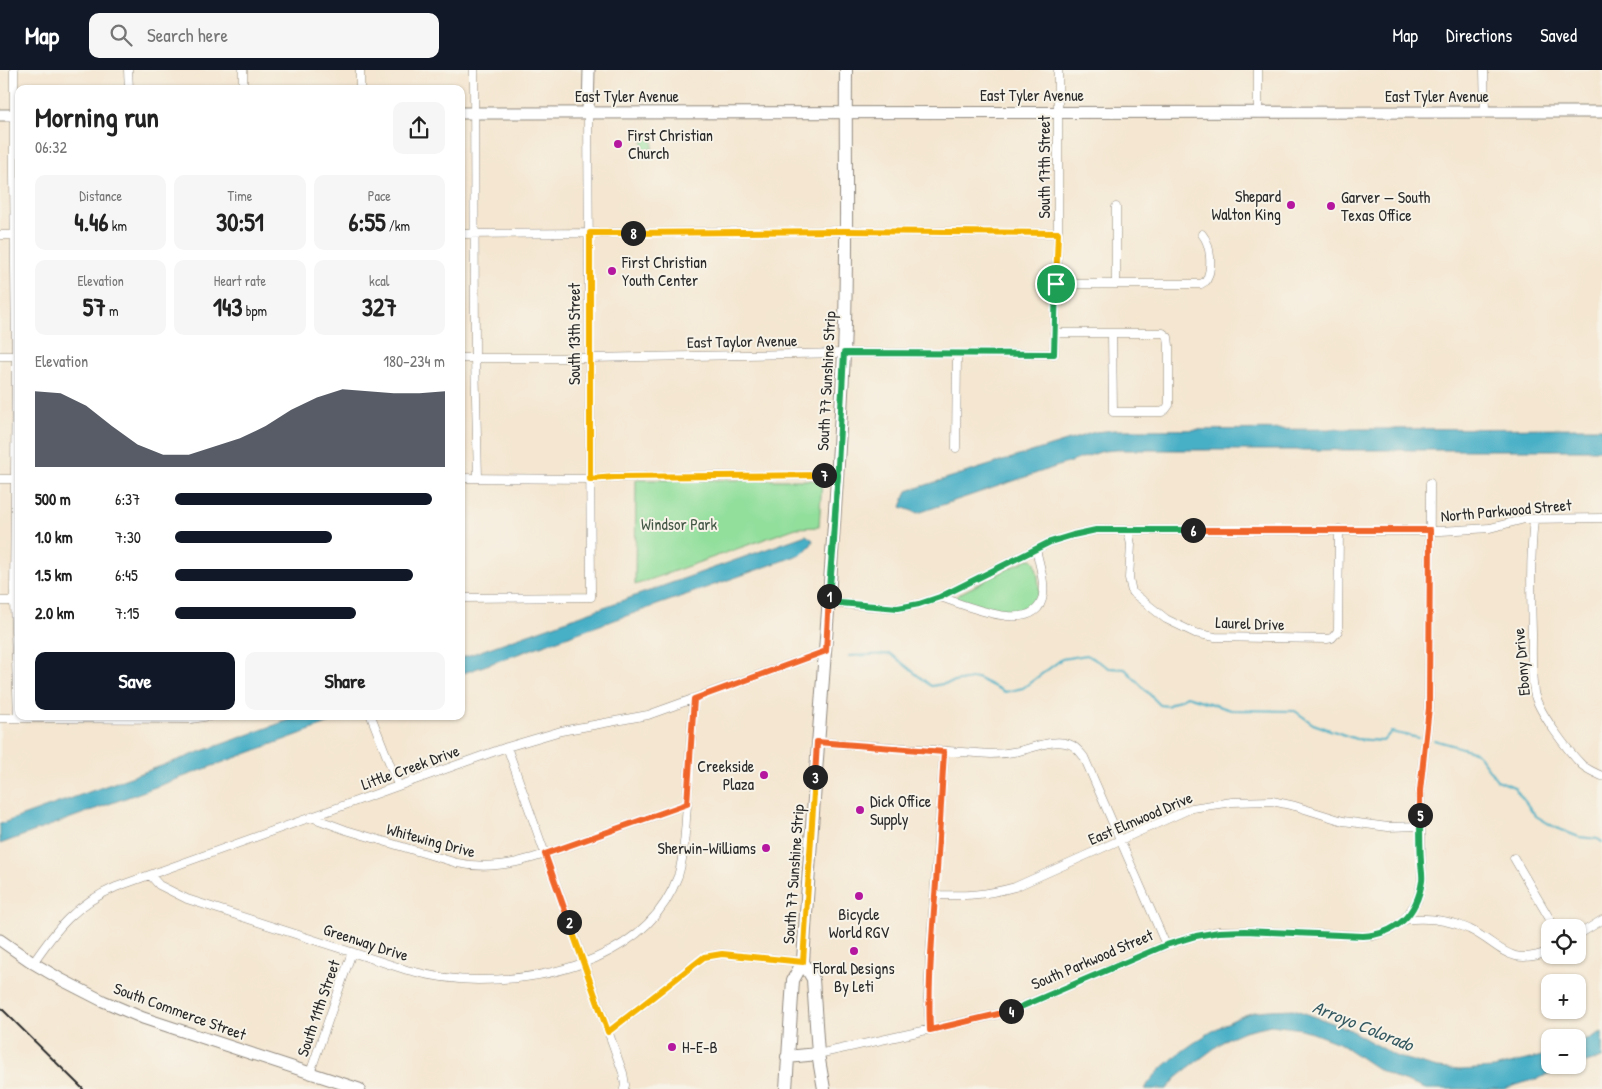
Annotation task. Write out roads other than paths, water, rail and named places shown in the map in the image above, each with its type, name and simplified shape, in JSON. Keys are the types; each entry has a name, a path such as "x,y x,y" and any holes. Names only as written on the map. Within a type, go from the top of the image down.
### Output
{"main road":[{"name":"South 13th Street","path":"588,112 589,70"},
{"name":"South 77 Sunshine Strip","path":"803,962 817,742 826,651 838,475 844,353 846,70"},
{"name":"East Tyler Avenue","path":"465,113 1602,112"},
{"path":"0,115 15,115"},
{"name":"South Commerce Street","path":"0,940 33,963 103,1001 143,1018 360,1089"},
{"path":"803,962 813,979 818,1054 824,1089"},
{"path":"784,1089 793,980 803,962"},
{"name":"South Parkwood Street","path":"787,1057 818,1054"}],"street":[{"path":"14,70 15,92"},
{"path":"128,70 128,85"},
{"path":"243,70 243,85"},
{"path":"360,70 360,85"},
{"path":"474,70 475,358 478,478"},
{"name":"South 17th Street","path":"1054,354 1058,233 1058,70"},
{"path":"1258,70 1258,112"},
{"path":"1484,70 1485,112"},
{"name":"South 13th Street","path":"465,598 591,597 588,112"},
{"path":"1116,207 1116,284"},
{"path":"465,234 846,231 1058,233"},
{"path":"1056,284 1201,284 1206,281 1209,272 1208,244 1202,234"},
{"path":"0,235 15,235"},
{"path":"1054,333 1112,333 1163,333 1168,337 1169,405 1166,410 1162,412 1113,412 1112,333"},
{"name":"East Taylor Avenue","path":"465,358 590,358 844,353 1054,354"},
{"path":"956,448 957,354"},
{"path":"0,356 15,356"},
{"path":"465,478 590,479 615,477 838,475"},
{"path":"0,479 15,479"},
{"path":"1404,920 1417,901 1422,881 1420,791 1429,708 1430,483"},
{"name":"North Parkwood Street","path":"828,602 898,608 919,604 940,597 1058,540 1102,530 1430,530 1490,528 1534,519 1602,518"},
{"name":"Ebony Drive","path":"1534,519 1532,570 1534,694 1546,717 1568,748 1583,766 1602,776"},
{"name":"Laurel Drive","path":"1128,530 1128,538 1131,545 1129,578 1132,592 1166,619 1195,633 1215,637 1327,639 1332,638 1338,631 1339,529"},
{"path":"940,597 1000,616 1014,617 1027,614 1038,606 1043,596 1036,549"},
{"path":"0,601 15,601"},
{"name":"Little Creek Drive","path":"33,963 54,932 76,910 105,892 507,747 561,731 641,717 826,651"},
{"name":"Greenway Drive","path":"151,876 159,885 187,899 430,976 477,980 513,979 555,972 583,963 619,947 640,932 662,906 678,876 683,854 694,699"},
{"path":"0,718 15,718"},
{"path":"373,720 398,785"},
{"path":"817,742 991,754 1020,751 1052,743 1062,742 1071,744 1084,757 1166,945"},
{"path":"507,747 608,1032 624,1079 624,1089"},
{"path":"930,1030 928,998 930,958 944,752"},
{"name":"East Elmwood Drive","path":"935,895 969,896 996,892 1043,875 1192,808 1232,802 1272,802 1295,806 1343,821 1388,827 1420,826"},
{"name":"Whitewing Drive","path":"311,818 422,854 470,866 502,866 523,862 687,804"},
{"path":"1514,858 1550,919"},
{"name":"South Parkwood Street","path":"818,1054 1008,1012 1166,945 1196,936 1219,932 1373,936 1392,929 1404,920 1428,919 1455,923 1476,933 1506,954 1530,957 1541,954"},
{"path":"1586,930 1602,920"},
{"name":"South 11th Street","path":"310,1073 352,952"},
{"path":"608,1032 704,957 722,954 803,962"}],"water":[{"path":"1602,428 1602,450 1103,451 918,513 901,507 907,491 1095,432 1114,430"},
{"path":"806,535 813,540 811,545 802,554 465,673 465,657"},
{"path":"289,720 338,720 0,844 0,824"},
{"name":"Arroyo Colorado","path":"1293,1009 1347,1028 1395,1056 1437,1068 1460,1070 1494,1068 1541,1056 1541,1074 1551,1074 1504,1089 1426,1089 1395,1078 1376,1068 1339,1043 1302,1029 1271,1025 1244,1031 1228,1038 1180,1074 1167,1089 1145,1089 1163,1067 1192,1044 1239,1017 1267,1010"},
{"name":"Arroyo Colorado","path":"1602,1032 1602,1058 1586,1063 1586,1040"}],"waterway":[{"path":"849,656 891,654 931,686 977,678 1005,692 1023,688 1062,659 1087,655 1109,668 1125,669 1160,705 1167,706 1187,696 1231,710 1295,711 1313,724 1356,739 1383,741 1391,732 1419,738"},
{"path":"1434,740 1476,752 1497,780 1514,787 1536,816 1556,828 1579,837 1598,839 1602,842"}],"railway":[{"path":"0,1007 83,1089"}],"place":[{"name":"First Christian Church","path":"618,144"},
{"name":"Shepard Walton King","path":"1291,205"},
{"name":"Garver — South Texas Office","path":"1331,206"},
{"name":"First Christian Youth Center","path":"612,271"},
{"name":"Creekside Plaza","path":"764,775"},
{"name":"Dick Office Supply","path":"860,810"},
{"name":"Sherwin-Williams","path":"766,848"},
{"name":"Bicycle World RGV","path":"859,896"},
{"name":"Floral Designs By Leti","path":"854,951"},
{"name":"H-E-B","path":"672,1047"}],"park label":[{"name":"Windsor Park","path":"679,524"}]}
